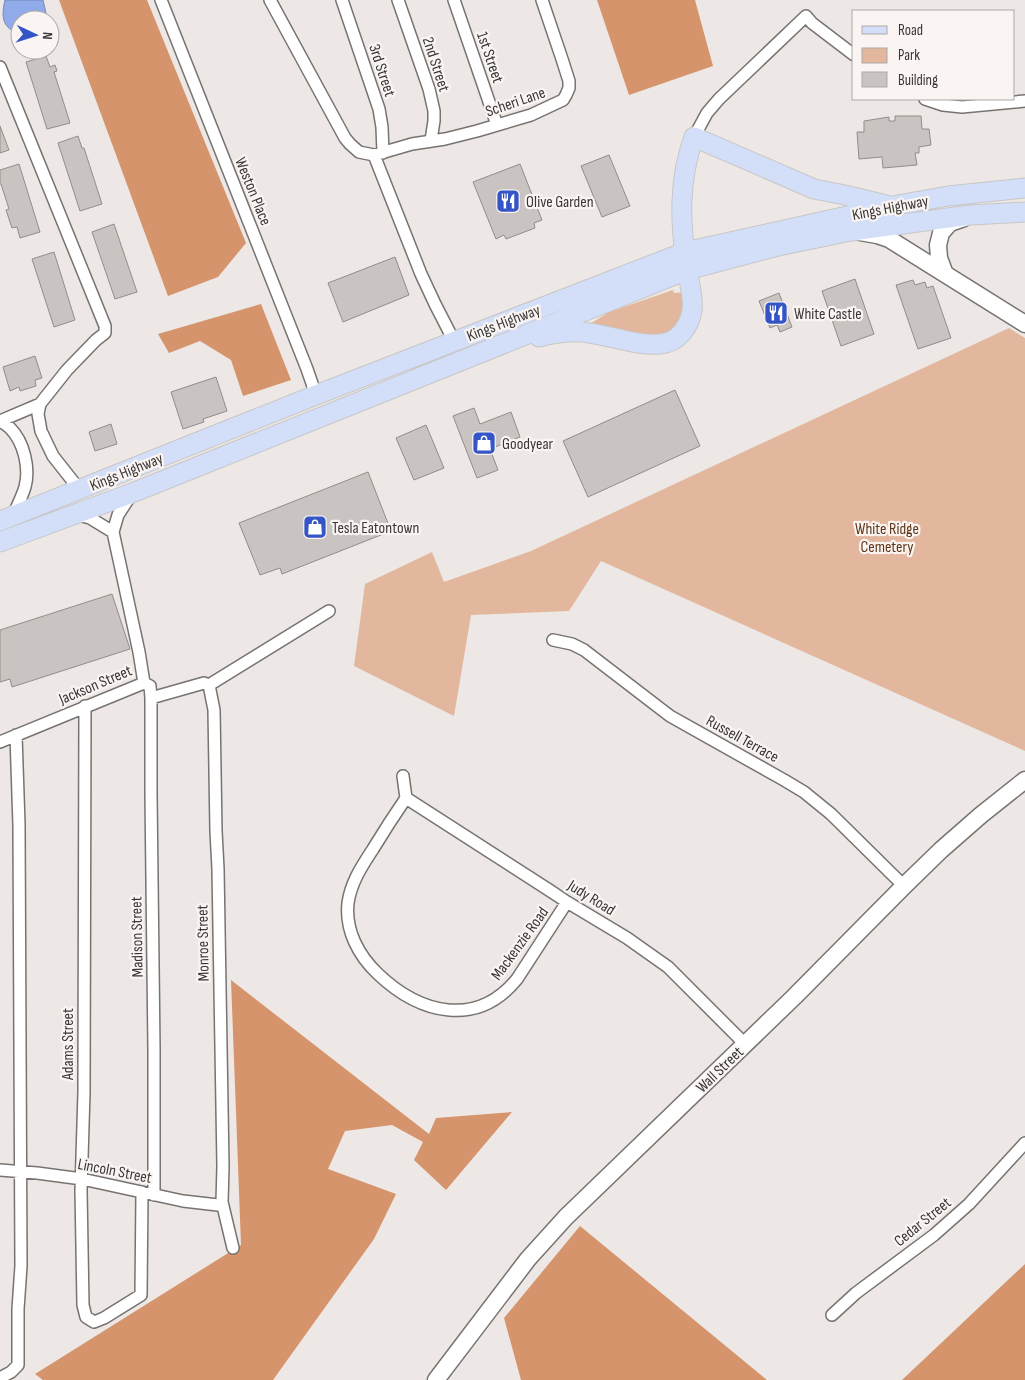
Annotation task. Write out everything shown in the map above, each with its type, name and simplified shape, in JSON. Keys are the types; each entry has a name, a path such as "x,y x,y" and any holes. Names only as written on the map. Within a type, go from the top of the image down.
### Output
{"main road":[{"path":"493,347 560,332 586,332 641,343 661,344 672,341 680,335 686,328 692,309 682,214 682,185 686,159 694,137 814,189 892,206"},
{"name":"Kings Highway","path":"7,519 454,340 686,261 892,206 948,196 1025,188"},
{"name":"Kings Highway","path":"0,542 132,493 493,347 686,261 778,246 851,231 970,215 1025,212"}],"street":[{"name":"Weston Place","path":"160,0 304,360 316,395"},
{"path":"270,0 345,138 359,152 379,154 421,274 434,304 454,340"},
{"name":"3rd Street","path":"342,0 379,109 382,127 379,154"},
{"name":"2nd Street","path":"398,0 429,89 434,111 431,140"},
{"name":"1st Street","path":"454,0 497,125"},
{"name":"Scheri Lane","path":"379,154 412,144 445,139 497,125 531,115 563,100 569,88 568,81 542,0"},
{"path":"694,137 707,113 719,99 806,16 812,23 852,53"},
{"path":"0,68 105,326 105,333 67,370 40,404 38,414 41,431 53,456 79,489"},
{"path":"929,100 962,107 1025,102"},
{"path":"945,274 939,258 938,245 941,233 950,223 970,215"},
{"path":"851,231 889,239 1025,324"},
{"path":"0,421 40,404"},
{"path":"0,421 10,427 19,440 25,457 27,476 25,486 7,519"},
{"path":"72,514 90,518 113,532 118,515 132,493"},
{"name":"Jackson Street","path":"0,742 144,683 113,532"},
{"path":"151,698 204,683 209,685 329,611"},
{"name":"Russell Terrace","path":"553,640 572,644 584,650 670,716 804,792 831,814 904,886"},
{"name":"Madison Street","path":"141,1295 148,1193 154,1050 150,794 151,698 150,686 144,683"},
{"name":"Monroe Street","path":"209,685 214,710 223,1166 222,1202 233,1248"},
{"name":"Adams Street","path":"84,706 84,1092 82,1179 84,1314 94,1322 104,1318 141,1295"},
{"path":"0,1378 11,1372 18,1365 18,1309 21,1266 19,835 16,735"},
{"path":"403,776 406,798"},
{"name":"Wall Street","path":"436,1380 528,1259 566,1217 745,1044 904,886 975,821 1025,780"},
{"name":"Mackenzie Road","path":"406,798 357,875 348,904 350,929 354,944 372,969 396,990 425,1006 435,1009 462,1010 493,1000 508,989 517,979 567,902"},
{"name":"Judy Road","path":"406,798 567,902 627,938 668,967 745,1044"},
{"name":"Cedar Street","path":"832,1315 856,1293 934,1235 969,1204 1025,1143"},
{"name":"Lincoln Street","path":"0,1170 37,1172 82,1179 183,1201 218,1205 222,1202"}],"green space":[{"path":"673,290 674,293 685,292 685,310 678,326 666,334 651,336 591,326 590,324 609,312"},
{"name":"White Ridge Cemetery","path":"1009,328 1025,338 1025,751 601,561 569,611 471,615 454,716 354,666 365,584 432,552 444,582 531,551"}],"shaded area":[{"path":"59,0 147,0 246,243 218,277 168,296"},
{"path":"597,0 695,0 713,66 629,95"},
{"path":"261,304 291,380 243,396 231,360 200,341 169,353 158,334"},
{"path":"231,980 429,1134 436,1118 512,1112 446,1190 414,1160 423,1142 392,1125 345,1131 328,1169 396,1194 374,1239 273,1380 43,1380 35,1374 241,1245"},
{"path":"580,1226 767,1380 521,1380 504,1318"},
{"path":"1025,1264 1025,1380 902,1380"}],"water":[{"path":"5,0 43,0 45,10 10,10 10,29 4,21"}],"building":[{"path":"47,60 50,67 55,65 57,71 54,72 70,123 47,129 26,62"},
{"path":"895,116 921,116 922,129 929,129 931,145 919,147 919,153 915,153 917,165 883,168 882,157 859,159 857,132 864,132 864,121 889,117 889,121 895,121"},
{"path":"0,126 9,150 0,153"},
{"path":"78,136 82,148 84,148 102,204 80,211 58,143"},
{"path":"609,155 630,206 602,217 581,166"},
{"path":"19,164 40,232 20,238 17,227 12,228 6,210 9,209 0,184 0,170"},
{"name":"Olive Garden","path":"520,164 542,220 534,223 535,228 506,239 504,235 496,239 473,182"},
{"path":"114,224 137,292 115,299 92,232"},
{"path":"54,252 75,320 54,327 32,259"},
{"path":"395,257 409,295 343,322 328,283"},
{"path":"855,279 874,334 841,346 822,291"},
{"path":"913,280 915,285 925,282 927,288 933,286 951,338 918,349 896,285"},
{"name":"White Castle","path":"779,293 792,327 780,332 777,325 770,328 759,301"},
{"path":"35,356 42,378 35,380 36,386 20,391 19,387 10,391 3,367"},
{"path":"216,377 227,411 203,419 204,422 183,429 171,392"},
{"path":"675,390 700,446 588,497 563,441"},
{"name":"Goodyear","path":"474,408 480,424 511,412 520,437 490,449 498,470 477,478 453,416"},
{"path":"111,424 117,444 95,451 89,432"},
{"path":"426,425 444,468 414,480 396,438"},
{"name":"Tesla Eatontown","path":"368,472 391,531 282,574 280,568 260,575 239,523"},
{"path":"112,594 130,649 12,687 10,679 0,682 0,630"}],"place":[{"name":"Olive Garden","path":"508,201"},
{"name":"White Castle","path":"776,313"},
{"name":"Goodyear","path":"484,443"},
{"name":"Tesla Eatontown","path":"315,527"}]}
